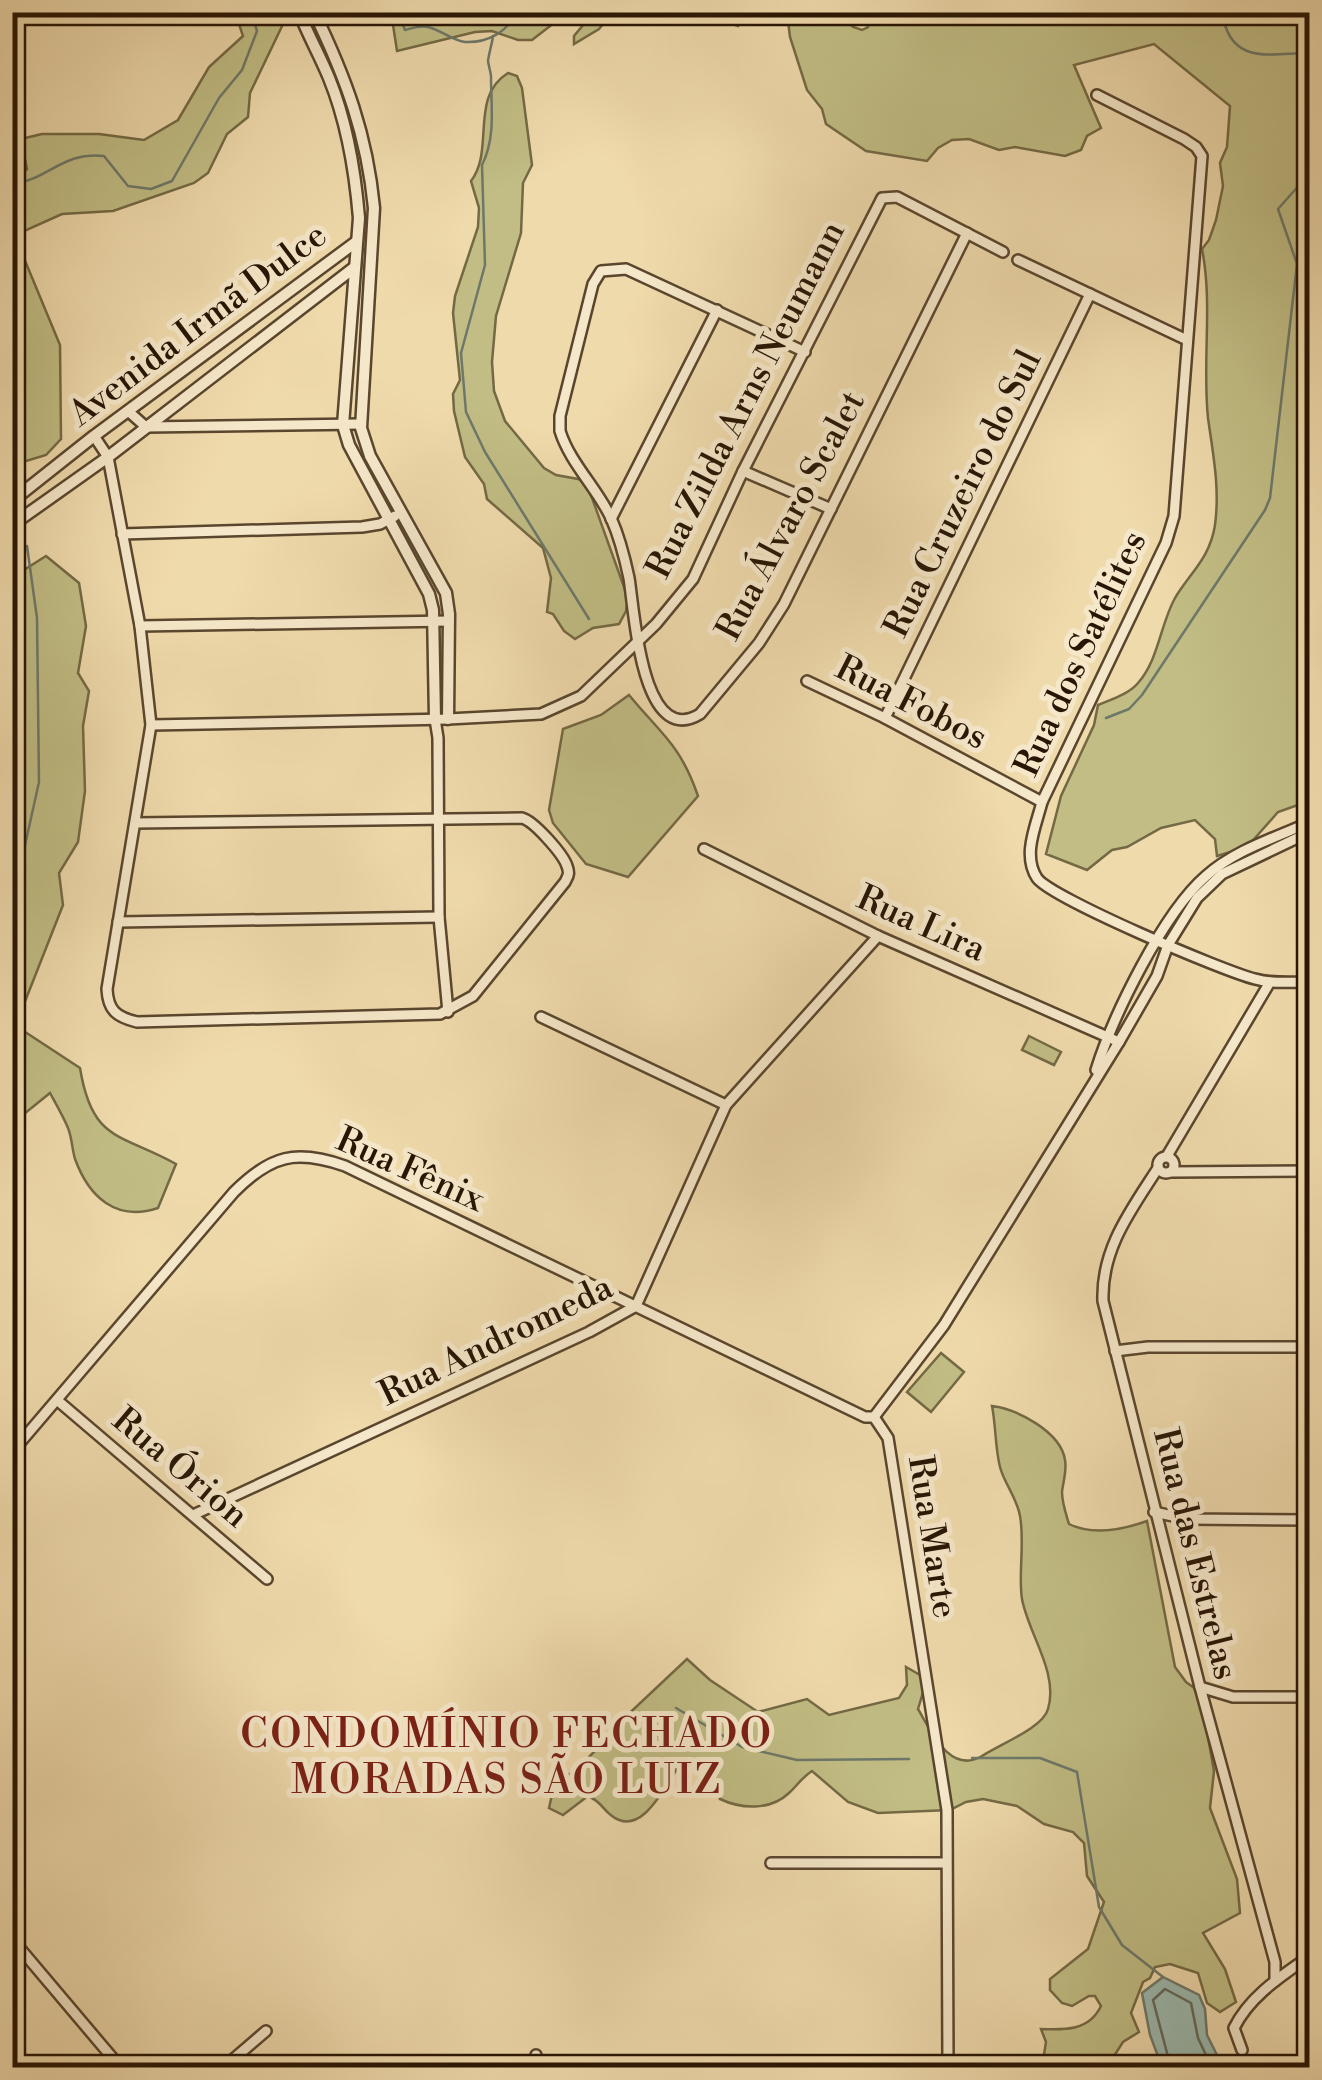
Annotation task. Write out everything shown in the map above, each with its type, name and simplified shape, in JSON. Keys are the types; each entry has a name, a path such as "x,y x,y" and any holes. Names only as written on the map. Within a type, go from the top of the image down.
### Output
{"street":[{"path":"300,12 330,78 344,124 357,200 343,426 429,594 433,621 439,917 448,1012"},
{"path":"314,12 349,87 372,190 360,424 364,441 446,593 448,720 438,738"},
{"path":"307,32 320,26"},
{"name":"Rua dos Satélites","path":"1097,94 1196,147 1202,156 1174,516 1166,543 1042,802 1030,856 1038,880 1057,894 1163,943 1252,979 1310,982"},
{"name":"Rua Zilda Arns Neumann","path":"151,725 448,720 541,714 556,709 596,684 656,624 693,579 743,471 882,198 897,197 967,233"},
{"path":"967,233 1003,252"},
{"name":"Rua Álvaro Scalet","path":"636,642 652,694 666,712 684,719 700,714 759,644 784,604 967,233"},
{"name":"Avenida Irmã Dulce","path":"12,500 357,241 371,236"},
{"path":"1018,260 1187,340"},
{"name":"Avenida Irmã Dulce","path":"12,525 354,267 369,261"},
{"path":"636,642 628,575 612,519 560,431 560,416 593,284 601,271 626,269 805,352"},
{"name":"Rua Cruzeiro do Sul","path":"885,718 1090,294"},
{"path":"612,519 717,310"},
{"path":"128,411 146,427 360,424"},
{"path":"94,436 108,456 140,626 151,725 107,989 112,1012 136,1022 425,1016 448,1012 474,996 568,878 566,862 530,820 135,823"},
{"path":"743,471 831,509"},
{"path":"122,534 362,527 390,520 402,512"},
{"path":"140,626 449,621"},
{"name":"Rua Fobos","path":"808,681 1042,802"},
{"name":"Rua Marte","path":"948,2068 947,1810 888,1438 874,1418 944,1325 1119,1042 1157,976 1163,943 1190,892 1231,858 1310,822"},
{"name":"Rua Marte","path":"1092,1083 1106,1036 1130,993 1198,898 1222,874 1310,832"},
{"name":"Rua Lira","path":"704,850 878,936 1119,1042"},
{"path":"118,922 439,917"},
{"name":"Rua Andromeda","path":"194,1515 589,1332 636,1306 726,1105 878,936"},
{"path":"1252,979 1258,1008"},
{"path":"1270,982 1258,1008 1167,1156 1158,1162 1158,1168 1164,1173 1310,1171"},
{"path":"1130,993 1144,999"},
{"path":"541,1017 726,1105"},
{"name":"Rua Fênix","path":"12,1452 247,1179 276,1160 299,1155 345,1166 874,1418"},
{"path":"1167,1156 1174,1161 1171,1172"},
{"name":"Rua das Estrelas","path":"1158,1168 1120,1226 1102,1280 1104,1312 1274,1962 1275,1982"},
{"path":"1115,1351 1148,1347 1310,1347"},
{"name":"Rua Órion","path":"57,1400 267,1579"},
{"path":"1154,1512 1187,1519 1310,1520"},
{"path":"1200,1687 1233,1697 1310,1697"},
{"path":"772,1863 946,1863"},
{"path":"12,1939 121,2068"},
{"path":"1242,2050 1234,2028 1246,2007 1310,1956"},
{"path":"1274,1962 1292,1968"},
{"path":"223,2068 266,2031"},
{"path":"536,2055 536,2068"}],"shaded area":[{"path":"400,12 567,13 532,40 518,40 492,31 475,32 397,51 393,25"},
{"path":"594,12 612,13 599,29 574,44 574,36"},
{"path":"864,12 1309,13 1309,801 1278,812 1247,847 1217,856 1215,839 1195,820 1161,828 1127,847 1112,850 1087,870 1046,854 1061,796 1094,725 1098,705 1130,690 1145,674 1175,598 1204,556 1215,525 1216,484 1206,397 1207,291 1202,249 1216,220 1223,186 1220,163 1227,147 1230,106 1154,44 1074,65 1101,128 1087,136 1081,150 1065,156 1015,147 999,150 969,139 952,140 927,161 866,151 826,124 822,109 807,90 790,37 787,13 838,13 862,30 868,27"},
{"path":"219,13 280,13 284,22 250,93 248,117 227,134 208,173 194,183 113,211 62,214 24,231 21,251 60,345 61,439 46,455 13,465 13,184 27,169 21,139 42,134 99,134 144,140 178,120 209,67 243,36 238,21"},
{"path":"700,13 752,13 738,26"},
{"path":"508,73 517,76 522,88 532,165 523,183 521,233 496,316 494,391 505,421 544,468 587,484 628,598 619,624 593,628 575,639 547,612 551,578 543,548 487,499 484,484 465,457 454,411 453,394 460,380 453,313 455,296 478,227 479,208 471,181 481,154 489,96"},
{"path":"46,556 79,583 86,626 78,673 89,691 83,726 85,791 78,842 59,873 63,905 24,1004 13,1012 12,743 17,734 12,713 13,577"},
{"path":"629,695 677,752 698,796 628,877 586,864 553,823 549,810 563,729 601,715"},
{"path":"13,1024 80,1068 92,1110 111,1132 176,1164 158,1208 129,1212 96,1195 81,1173 68,1128 50,1093 13,1123"},
{"path":"1029,1036 1061,1052 1054,1065 1022,1050"},
{"path":"941,1353 964,1372 931,1412 907,1392"},
{"path":"992,1406 1036,1424 1062,1450 1062,1496 1069,1524 1088,1530 1108,1530 1147,1521 1175,1667 1200,1692 1214,1771 1210,1808 1237,1879 1240,1913 1203,1933 1225,1969 1236,2002 1220,2012 1207,2003 1198,1973 1170,1964 1155,1967 1143,1982 1131,2013 1139,2032 1123,2042 1107,2067 1042,2067 1046,2042 1041,2029 1083,2025 1101,2006 1095,1996 1072,2006 1062,2003 1050,1990 1050,1979 1088,1949 1104,1902 1087,1876 1084,1843 1073,1832 1044,1824 1017,1806 983,1799 950,1810 878,1813 848,1802 812,1771 773,1803 737,1805 720,1799 711,1769 697,1762 677,1769 651,1808 633,1821 612,1816 588,1796 563,1815 549,1808 554,1786 579,1767 687,1659 710,1680 758,1712 807,1699 829,1715 899,1698 907,1685 906,1667 927,1679 918,1709 943,1748 960,1760 982,1756 1038,1723 1048,1709 1049,1681 1022,1599 1020,1516 1000,1467"}],"water":[{"path":"1163,1977 1199,1995 1205,2009 1207,2035 1223,2067 1162,2067 1150,2035 1142,1993"}],"waterway":[{"path":"12,185 67,161 90,156 104,156 128,186 151,189 172,181 219,98 242,70 257,31 251,12"},
{"path":"398,12 405,30 428,27 465,42 496,35 517,12"},
{"path":"763,12 807,20 852,12"},
{"path":"869,12 891,22 933,12"},
{"path":"983,12 994,18 1012,14 1023,20 1036,12"},
{"path":"1222,12 1226,30 1243,49 1267,55 1310,53"},
{"path":"493,36 488,61 491,133 482,165 485,265 461,353 466,412 485,452 589,619"},
{"path":"1106,718 1129,709 1142,695 1270,498 1297,264 1278,209 1310,173"},
{"path":"12,203 17,185"},
{"path":"12,904 39,782 37,618 27,546"},
{"path":"676,1708 742,1747 797,1760 909,1759"},
{"path":"972,1758 1040,1758 1077,1772 1099,1907 1122,1945 1163,1977"}],"district":[{"name":"CONDOMÍNIO FECHADO MORADAS SÃO LUIZ","path":"507,1758"}]}
